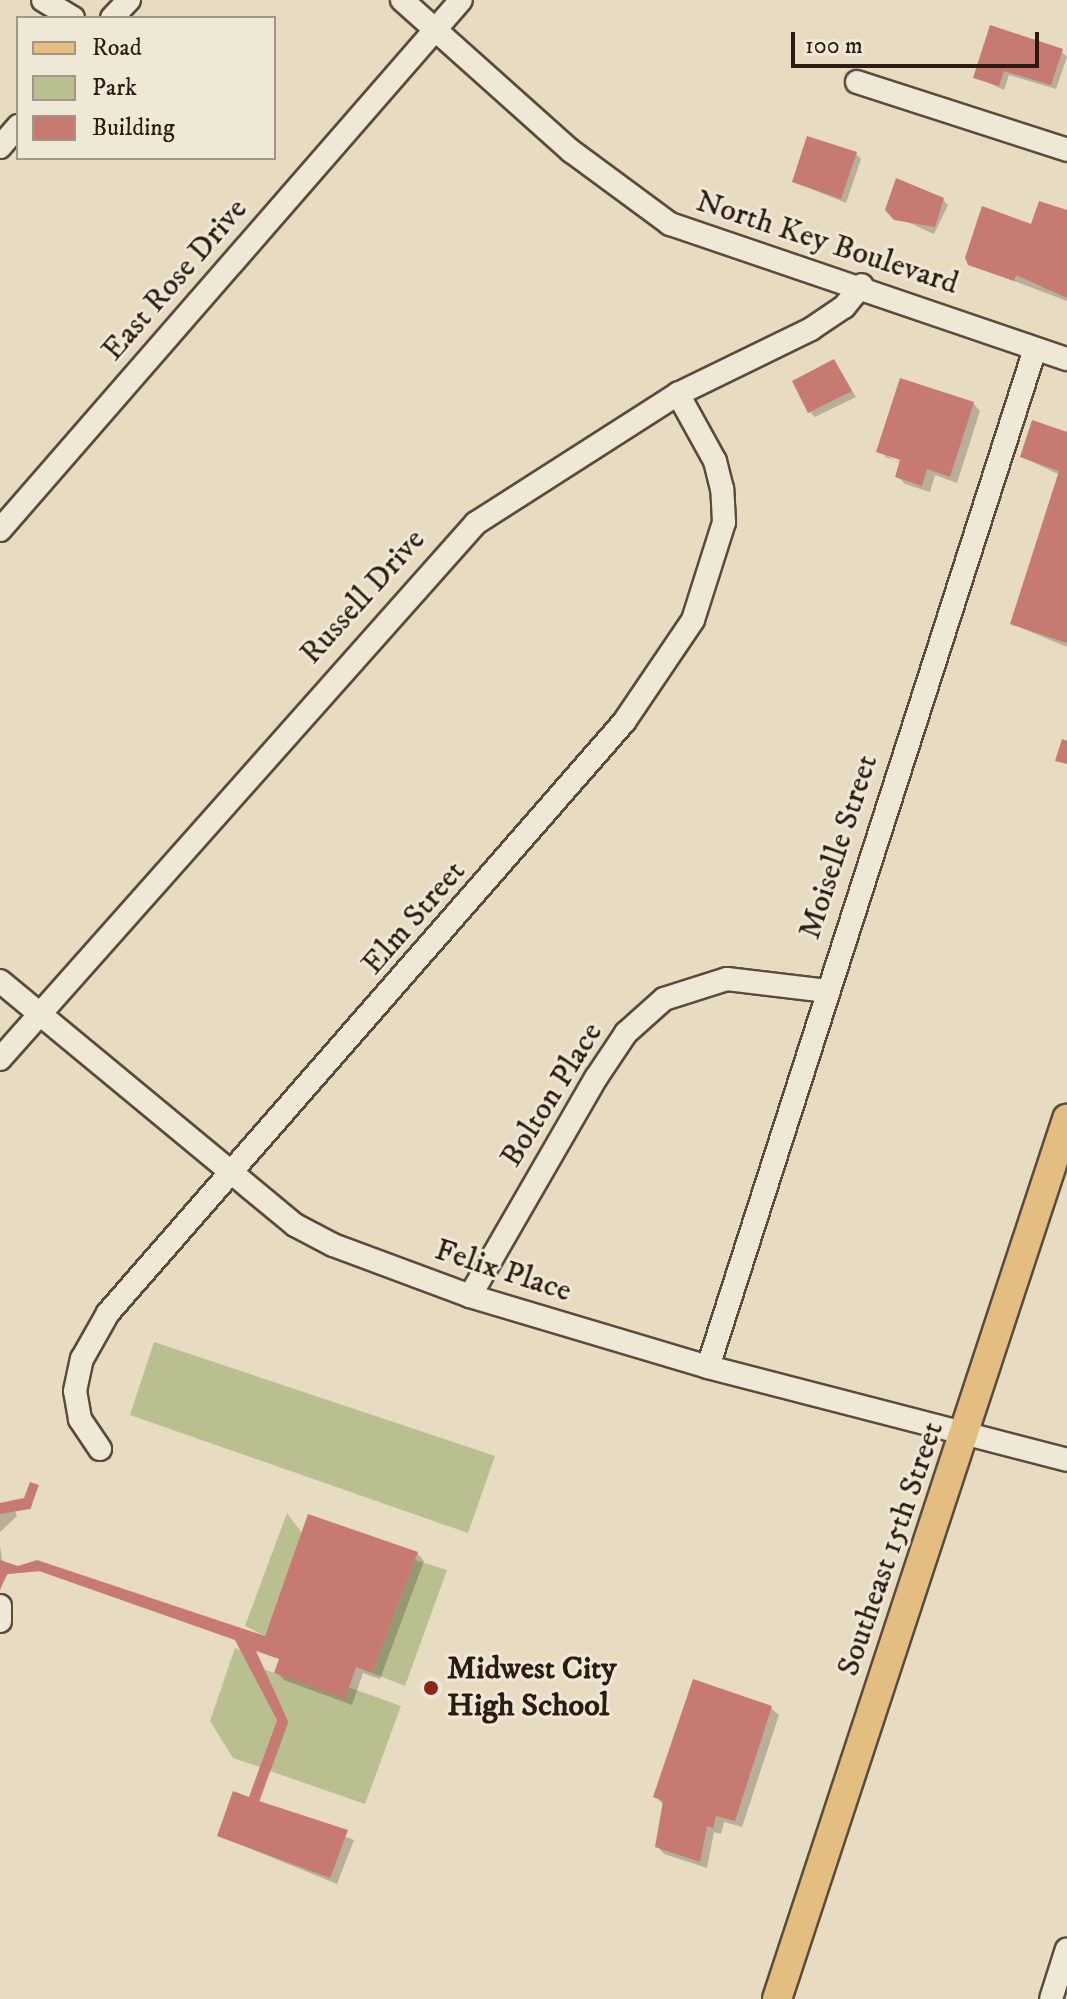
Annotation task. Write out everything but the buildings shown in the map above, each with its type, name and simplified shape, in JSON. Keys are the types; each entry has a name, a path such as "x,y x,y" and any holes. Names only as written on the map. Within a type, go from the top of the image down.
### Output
{"main road":[{"name":"Southeast 15th Street","path":"777,1999 967,1431 1067,1119"}],"street":[{"path":"43,0 70,16"},
{"path":"114,16 129,0"},
{"name":"North Key Boulevard","path":"402,0 607,180 670,224 862,285 1067,359"},
{"name":"East Rose Drive","path":"0,530 461,0"},
{"path":"857,82 1067,150"},
{"path":"0,147 16,128"},
{"name":"Russell Drive","path":"0,1059 441,557 510,495 678,394 811,329 844,307 862,285"},
{"name":"Moiselle Street","path":"708,1367 1035,349"},
{"name":"Elm Street","path":"100,1449 76,1405 87,1347 108,1313 234,1176 624,722 693,620 724,522 722,489 715,461 678,394"},
{"name":"Bolton Place","path":"470,1296 596,1078 626,1033 664,999 727,979 827,991"},
{"name":"Felix Place","path":"0,981 234,1176 333,1245 470,1296 708,1367 967,1431 1067,1460"},
{"path":"1051,1999 1067,1949"}],"green space":[{"path":"154,1342 495,1456 468,1533 130,1415"},
{"path":"287,1513 302,1533 265,1636 245,1626"},
{"path":"415,1560 447,1570 405,1686 372,1673"},
{"path":"235,1648 243,1651 277,1720 260,1767 233,1758 210,1721"},
{"path":"263,1669 344,1698 348,1687 401,1706 365,1804 270,1771 287,1721"}],"place":[{"name":"Midwest City High School","path":"431,1688"}]}
